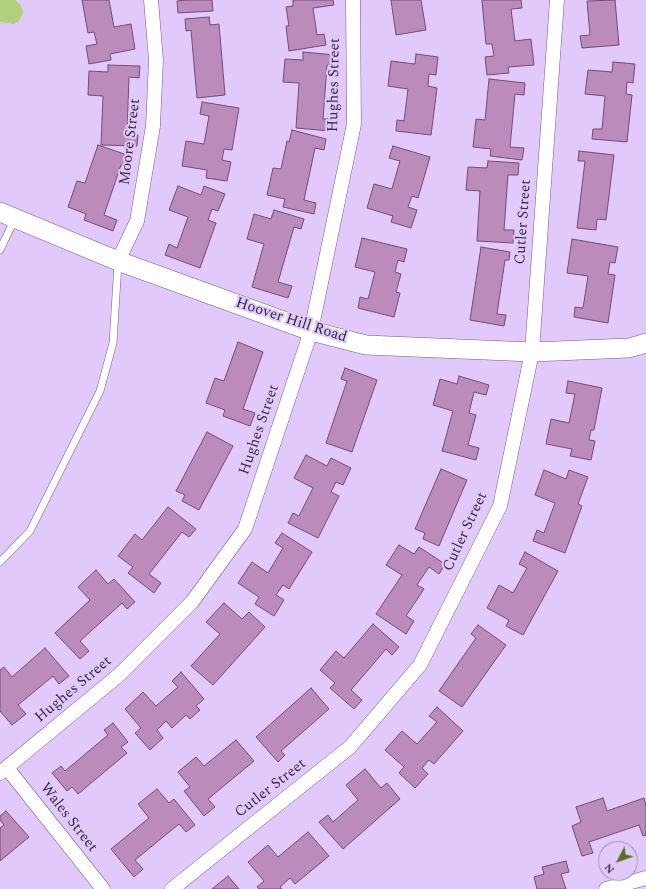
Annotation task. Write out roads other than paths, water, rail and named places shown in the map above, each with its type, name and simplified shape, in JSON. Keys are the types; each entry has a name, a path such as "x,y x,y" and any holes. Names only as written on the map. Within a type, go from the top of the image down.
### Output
{"street":[{"name":"Moore Street","path":"118,261 137,221 153,126 156,60 152,0"},
{"name":"Hughes Street","path":"3,770 131,664 192,602 245,528 311,331 354,124 353,0"},
{"name":"Cutler Street","path":"172,889 350,748 420,665 500,506 532,352 557,0"},
{"name":"Hoover Hill Road","path":"8,215 118,261 311,331 366,345 532,352 629,348 646,343"},
{"name":"Wales Street","path":"3,770 103,889"},
{"path":"606,889 646,878"}],"lane":[{"path":"0,250 8,215"},
{"path":"0,562 30,531 100,391 113,343 118,261"}]}
